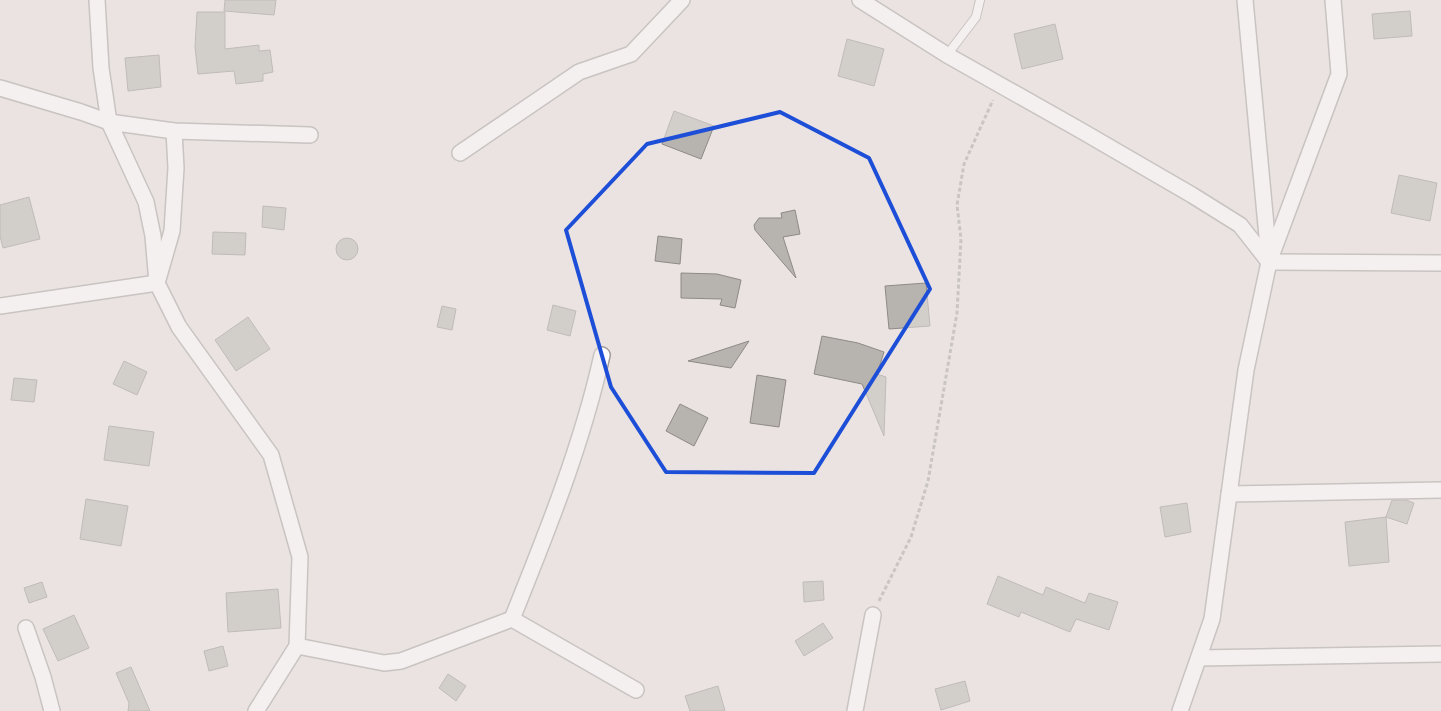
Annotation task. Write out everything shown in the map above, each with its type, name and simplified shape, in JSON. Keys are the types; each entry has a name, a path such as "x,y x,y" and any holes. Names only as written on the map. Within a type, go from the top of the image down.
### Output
{"street":[{"path":"97,0 101,68 109,122 146,202 153,236 157,283 179,327 271,455 300,557 297,646 256,711"},
{"path":"460,153 579,72 631,54 682,0"},
{"path":"860,0 947,55 1183,190 1240,225 1269,262"},
{"path":"1245,0 1269,262"},
{"path":"1180,711 1212,619 1246,370 1269,262 1339,74 1333,0"},
{"path":"0,88 109,122 174,131 310,135"},
{"path":"157,283 172,231 176,168 174,131"},
{"path":"1269,262 1441,263"},
{"path":"0,306 157,283"},
{"path":"297,646 384,662 401,661 512,619 552,521 594,394 602,355"},
{"path":"1229,494 1441,490"},
{"path":"855,711 873,616"},
{"path":"512,619 636,690"},
{"path":"26,628 43,676 52,711"},
{"path":"1199,658 1441,654"}],"lane":[{"path":"947,55 976,17 980,0"}],"path":[{"path":"873,616 911,537 928,481 957,313 962,239 957,205 964,164 1000,85"}],"highlighted area":[{"path":"780,112 869,158 930,289 814,473 666,472 611,387 566,230 647,144"}],"building":[{"path":"225,0 276,0 274,15 224,11"},
{"path":"1410,11 1412,36 1374,39 1372,14"},
{"path":"197,12 225,12 225,49 259,45 259,51 270,50 273,72 263,74 263,81 236,84 234,71 198,74 195,47"},
{"path":"1055,24 1063,59 1022,69 1014,34"},
{"path":"847,39 884,49 874,86 838,76"},
{"path":"159,55 161,87 128,91 125,58"},
{"path":"674,111 714,126 701,159 662,144"},
{"path":"1399,175 1437,183 1430,221 1391,213"},
{"path":"29,197 40,239 3,248 0,236 0,205"},
{"path":"263,206 286,208 284,230 262,227"},
{"path":"795,210 800,234 783,237 796,278 755,230 754,225 759,218 782,218 781,213"},
{"path":"213,232 246,233 245,255 212,254"},
{"path":"658,236 682,239 680,264 655,261"},
{"path":"347,238 355,241 358,249 355,257 347,260 339,257 336,249 339,241"},
{"path":"681,273 717,274 741,280 735,308 720,305 722,299 681,298"},
{"path":"926,283 930,326 889,329 885,286"},
{"path":"553,305 576,311 570,336 547,330"},
{"path":"442,306 456,309 452,330 437,327"},
{"path":"248,317 270,349 236,371 215,340"},
{"path":"822,336 858,343 884,352 877,374 886,377 884,436 862,384 814,374"},
{"path":"749,341 731,368 688,361"},
{"path":"124,361 147,372 137,395 113,384"},
{"path":"757,375 786,380 779,427 750,423"},
{"path":"14,378 37,380 34,402 11,400"},
{"path":"680,404 708,418 694,446 666,431"},
{"path":"109,426 154,432 149,466 104,460"},
{"path":"86,499 128,506 121,546 80,539"},
{"path":"1392,500 1406,500 1414,503 1407,524 1386,517"},
{"path":"1187,503 1191,532 1165,537 1160,507"},
{"path":"1386,517 1389,562 1349,566 1345,522"},
{"path":"998,576 1043,595 1046,587 1085,603 1089,593 1118,602 1109,630 1076,619 1070,632 1021,612 1019,617 987,604"},
{"path":"823,581 824,600 804,602 803,582"},
{"path":"42,582 47,597 29,603 24,588"},
{"path":"278,589 281,628 228,632 226,593"},
{"path":"74,615 89,648 58,661 43,629"},
{"path":"823,623 833,638 804,656 795,641"},
{"path":"223,646 228,666 209,671 204,651"},
{"path":"131,667 150,711 128,711 129,703 116,673"},
{"path":"448,674 466,686 456,701 439,688"},
{"path":"965,681 970,701 941,710 935,689"},
{"path":"718,686 725,711 690,711 685,696"}]}
